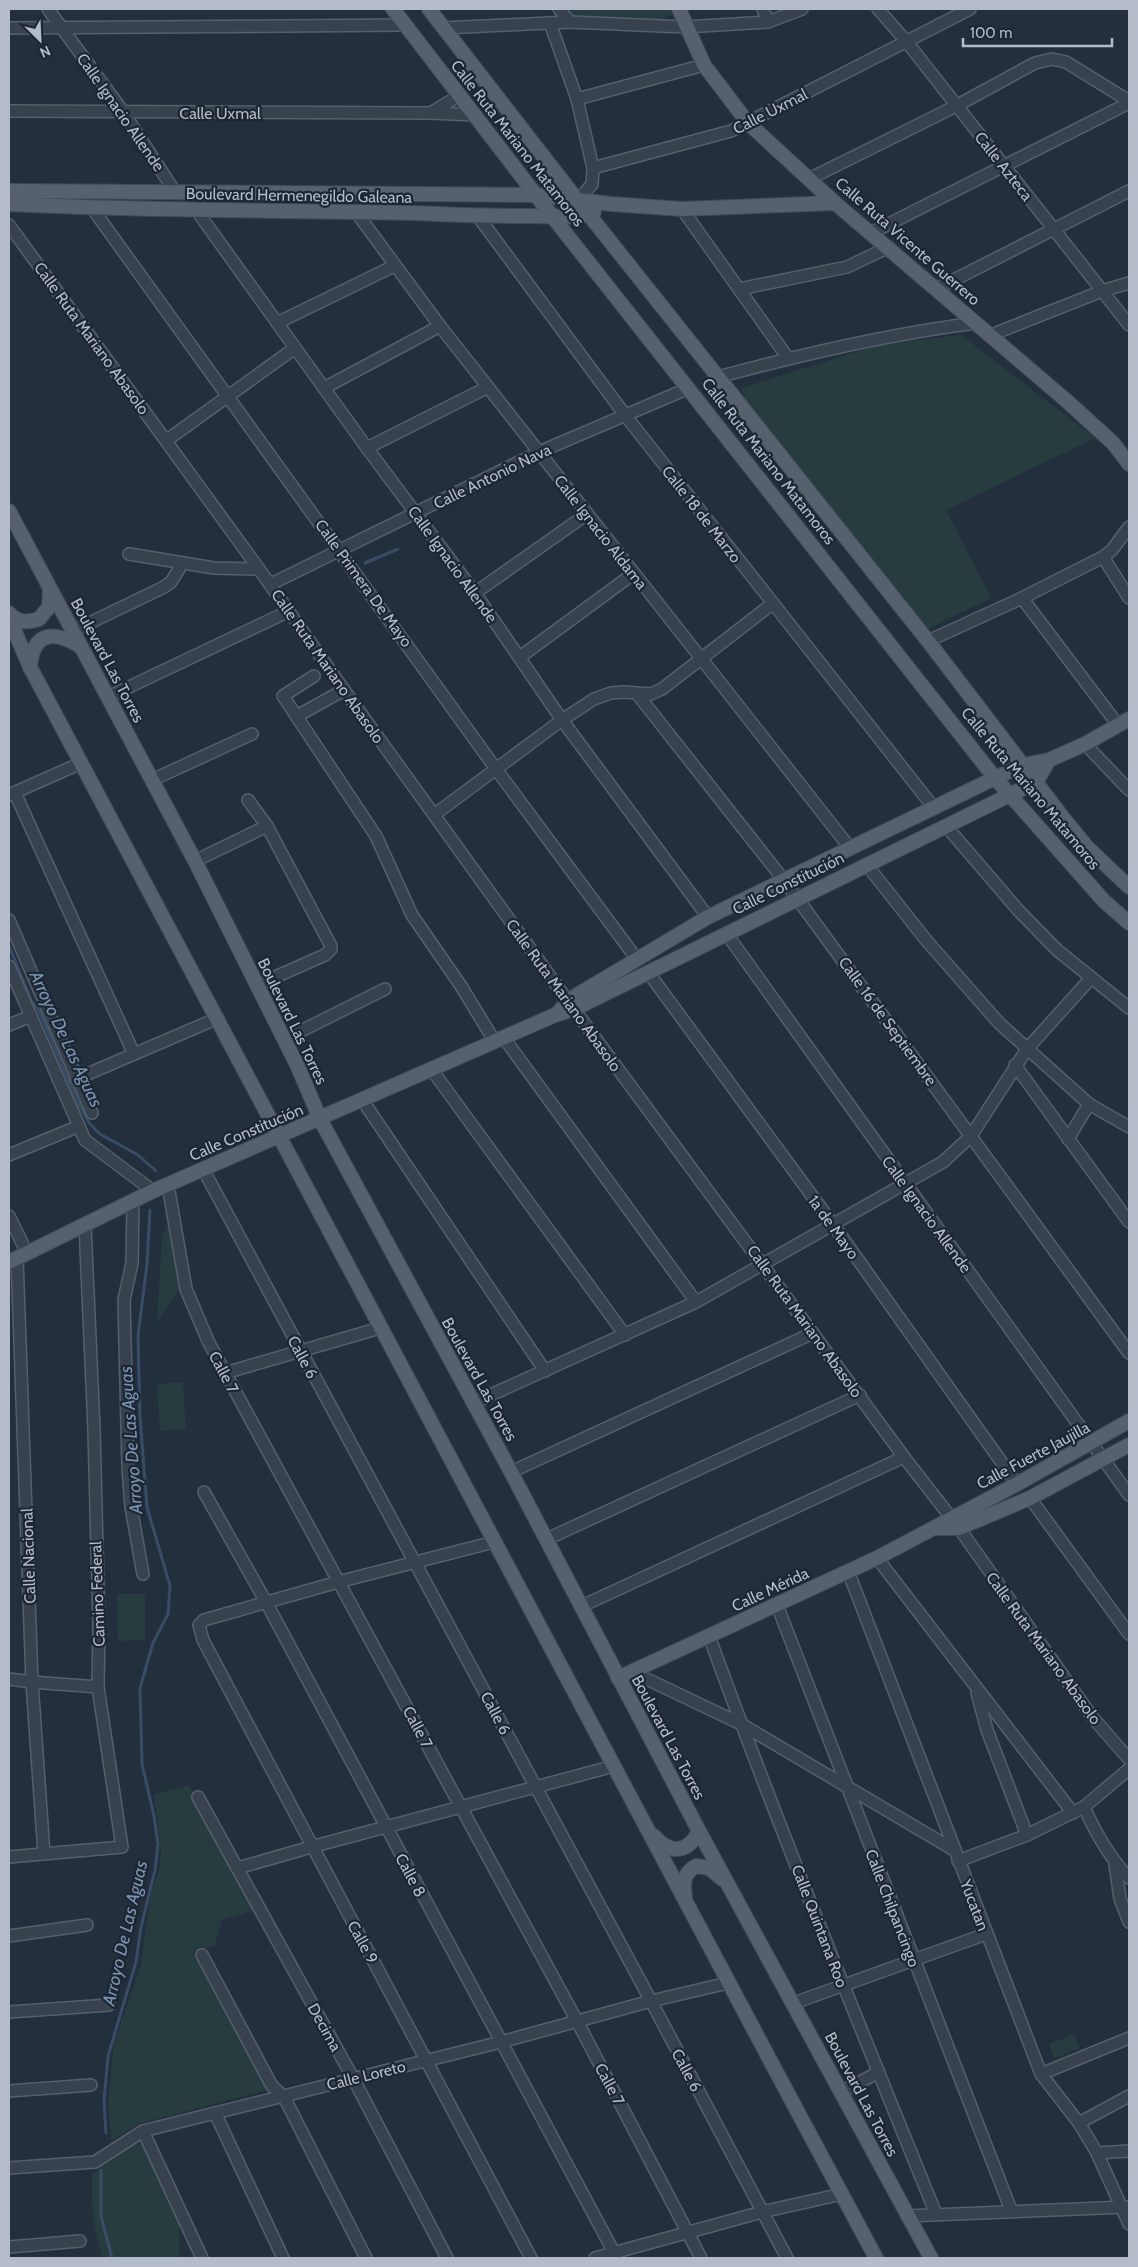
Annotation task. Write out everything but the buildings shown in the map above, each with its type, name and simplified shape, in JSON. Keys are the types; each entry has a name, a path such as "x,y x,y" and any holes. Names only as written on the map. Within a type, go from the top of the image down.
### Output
{"main road":[{"name":"Calle Ruta Mariano Matamoros","path":"393,9 552,216 995,778 1104,900 1129,923"},
{"name":"Calle Ruta Mariano Matamoros","path":"429,9 588,214 928,641 1023,766 1088,846 1129,887"},
{"name":"Calle Ruta Vicente Guerrero","path":"679,9 685,27 704,65 748,123 836,203 938,288 1098,428 1129,464"},
{"name":"Boulevard Hermenegildo Galeana","path":"9,191 537,195 578,201 682,209 836,203"},
{"name":"Boulevard Hermenegildo Galeana","path":"9,204 197,211 552,216 588,214"},
{"path":"588,214 611,204"},
{"name":"Boulevard Las Torres","path":"9,511 195,861 285,1039 320,1119 547,1539 699,1831 931,2258"},
{"path":"9,613 13,618 23,622 40,619 49,608 50,589"},
{"path":"9,618 30,667 218,1018 380,1328 728,1983 876,2258"},
{"path":"30,667 33,648 43,639 60,636 80,646"},
{"name":"Calle Constitución","path":"17,1258 153,1191 555,1016 636,958 708,917 995,778 1023,766 1048,760 1085,744 1124,722"},
{"path":"1036,782 1048,760"},
{"name":"Calle Constitución","path":"571,1005 648,972 1036,782"},
{"name":"Calle Fuerte Jaujilla","path":"955,1523 1017,1484 1129,1421"},
{"name":"Calle Fuerte Jaujilla","path":"955,1523 1030,1498 1129,1445"},
{"name":"Calle Mérida","path":"618,1678 877,1558 934,1528 955,1523"},
{"path":"645,1825 662,1844 674,1849 689,1846 699,1831"},
{"path":"688,1905 684,1879 696,1866 709,1868 730,1886"}],"street":[{"name":"Calle Ignacio Allende","path":"48,9 124,112 175,192"},
{"path":"559,9 570,22"},
{"path":"763,9 768,22"},
{"path":"443,28 570,22 685,27 768,22 802,9"},
{"name":"Calle Azteca","path":"878,9 906,41 1129,325"},
{"name":"Calle Uxmal","path":"593,168 731,131 970,9"},
{"path":"550,23 577,99 593,168 592,184 578,201"},
{"path":"9,28 405,25"},
{"path":"809,179 956,106 1035,63 1052,59 1066,62 1129,102"},
{"path":"577,99 704,65"},
{"path":"431,113 460,95"},
{"path":"871,233 1129,102"},
{"name":"Calle Uxmal","path":"9,111 431,113 476,115"},
{"path":"938,288 1129,191"},
{"name":"Calle Primera De Mayo","path":"92,208 340,549 496,768 636,958"},
{"path":"682,209 788,358"},
{"name":"Calle Ignacio Allende","path":"197,211 367,448 475,593 562,720 708,917"},
{"name":"Calle Ignacio Aldama","path":"356,212 440,326 850,848"},
{"name":"Calle 18 de Marzo","path":"477,215 625,415 934,808"},
{"name":"Calle Ruta Mariano Abasolo","path":"9,224 271,584 344,690 571,1005 955,1523 1093,1718 1129,1759"},
{"path":"740,289 847,267 889,247"},
{"path":"277,323 394,266"},
{"path":"992,335 1129,282"},
{"path":"718,377 788,358 922,330 976,323"},
{"path":"324,388 440,326"},
{"path":"167,440 295,348"},
{"path":"367,448 488,387"},
{"name":"Calle Antonio Nava","path":"271,584 539,452 689,388"},
{"path":"475,593 587,514"},
{"path":"928,641 1103,558 1112,550 1129,527"},
{"path":"129,554 214,568 259,569"},
{"path":"1103,558 1129,598"},
{"path":"73,631 164,587 171,582 182,564"},
{"path":"520,657 633,574"},
{"path":"1022,598 1124,722"},
{"path":"434,815 562,720 594,699 624,692 638,695 651,694 662,690 772,604"},
{"path":"108,697 289,611"},
{"path":"314,676 283,696 376,836 412,915 500,1040 696,1302"},
{"path":"297,716 344,690"},
{"name":"Calle 16 de Septiembre","path":"638,695 797,898 1129,1354"},
{"path":"152,780 252,734"},
{"path":"1085,744 1129,790"},
{"path":"81,763 12,794 134,1054"},
{"path":"248,800 267,826 331,946 331,949 325,955 257,985"},
{"path":"195,861 267,826"},
{"path":"946,826 1018,910 1057,950 1129,1008"},
{"path":"866,864 944,961 999,1023 1089,1104 1129,1127"},
{"path":"9,920 92,1113"},
{"name":"Calle Ignacio Allende","path":"726,933 905,1184 1093,1442 1129,1495"},
{"path":"9,966 89,1143 153,1191"},
{"name":"1a de Mayo","path":"648,972 832,1223 1017,1484"},
{"path":"473,1403 696,1302 832,1223 943,1162 971,1136 1027,1049 1091,978"},
{"path":"285,1039 385,989"},
{"path":"9,1025 31,1016"},
{"path":"76,1079 218,1018"},
{"path":"1015,1065 1129,1222"},
{"path":"432,1070 625,1335"},
{"path":"363,1101 545,1371"},
{"path":"1068,1139 1089,1104"},
{"path":"9,1154 80,1126"},
{"name":"Calle 6","path":"203,1169 651,2001 787,2258"},
{"name":"Calle 7","path":"168,1185 186,1288 200,1326 577,2021 701,2258"},
{"path":"134,1201 132,1263 124,1300 128,1467 132,1507 143,1574"},
{"path":"9,1216 17,1258"},
{"name":"Camino Federal","path":"9,1857 122,1847 98,1687 99,1628 94,1429 85,1225"},
{"name":"Calle Nacional","path":"17,1258 32,1682 44,1854"},
{"path":"225,1373 380,1328"},
{"path":"511,1472 813,1333"},
{"path":"547,1539 860,1394"},
{"path":"582,1606 904,1456"},
{"name":"Calle 8","path":"204,1492 266,1602 616,2256"},
{"path":"1030,1498 1129,1634"},
{"path":"266,1602 494,1542"},
{"path":"877,1558 1073,1813"},
{"name":"Yucatan","path":"848,1571 1041,2074 1079,2123 1097,2153 1126,2207 1129,2224"},
{"name":"Calle 9","path":"266,1602 204,1620 199,1626 203,1640 311,1847 427,2060 531,2258"},
{"name":"Calle Chilpancingo","path":"777,1605 1010,2210"},
{"name":"Calle Quintana Roo","path":"709,1636 741,1724 936,2214"},
{"path":"632,1672 741,1724 956,1856 1027,1835 1073,1813 1084,1807 1129,1769"},
{"path":"9,1678 32,1682 98,1687"},
{"path":"976,1688 987,1730 1027,1835"},
{"path":"238,1868 614,1766"},
{"name":"Decima","path":"198,1797 353,2078 447,2258"},
{"path":"1084,1807 1097,1836 1115,1864 1129,1878"},
{"path":"1115,1864 1120,1899 1129,1922"},
{"path":"9,1936 87,1926"},
{"path":"794,2003 986,1934"},
{"path":"202,1955 272,2086 284,2097 366,2258"},
{"name":"Calle Loreto","path":"9,2168 94,2162 143,2131 284,2097 501,2042 651,2001 728,1983"},
{"path":"9,2012 109,2005"},
{"path":"1041,2074 1129,2038"},
{"path":"841,2092 879,2072"},
{"path":"9,2091 91,2085"},
{"path":"1079,2123 1129,2096"},
{"path":"215,2113 283,2258"},
{"path":"143,2131 202,2258"},
{"path":"1097,2153 1129,2151"},
{"path":"595,2258 616,2256 762,2212 842,2194"},
{"path":"907,2216 1010,2210 1126,2207"},
{"path":"9,2247 80,2241"}],"green space":[{"path":"565,9 670,9 672,15 662,20 571,17"},
{"path":"961,335 1095,438 946,510 991,598 928,629 745,400 741,388 882,344"},
{"path":"169,1221 180,1288 157,1323 162,1237"},
{"path":"183,1382 186,1429 160,1431 157,1384"},
{"path":"117,1594 145,1594 145,1640 118,1641"},
{"path":"189,1785 222,1854 254,1910 222,1920 215,1945 193,1952 267,2090 138,2124 111,2141 108,2103 114,2043 141,1964 150,1898 160,1866 161,1849 154,1794"},
{"path":"1074,2034 1080,2048 1054,2058 1049,2044"},
{"path":"136,2143 141,2144 145,2149 179,2224 179,2258 103,2258 93,2217 92,2174"}],"waterway":[{"path":"365,563 398,549"},
{"name":"Arroyo De Las Aguas","path":"9,946 32,1002 38,1009 79,1105 90,1124 100,1134 138,1155 156,1171"},
{"name":"Arroyo De Las Aguas","path":"106,2133 104,2101 108,2056 136,1962 141,1927 155,1870 158,1844 154,1816 142,1764 140,1688 153,1643 168,1614 170,1586 147,1507 140,1417 138,1336 147,1264 150,1210"},
{"name":"Arroyo De Las Aguas","path":"101,2171 101,2216 112,2258"}]}
